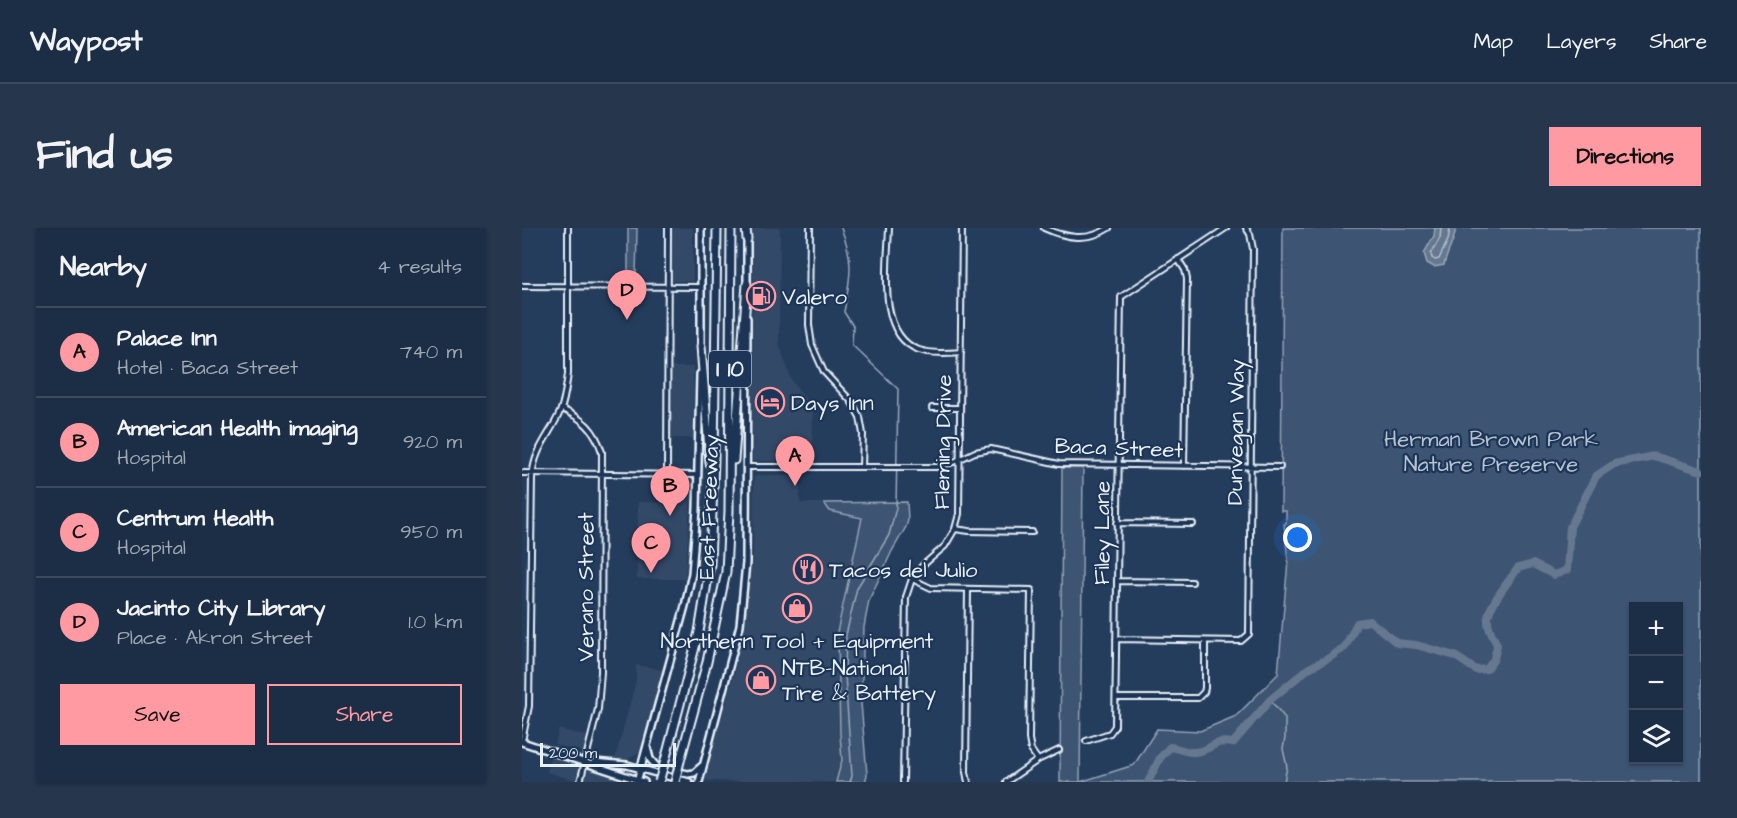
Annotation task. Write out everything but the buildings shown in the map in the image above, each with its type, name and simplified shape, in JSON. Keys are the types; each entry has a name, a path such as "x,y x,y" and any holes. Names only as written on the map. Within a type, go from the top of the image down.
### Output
{"highway":[{"name":"East Freeway","path":"659,782 702,615 710,564 717,228"},
{"name":"East Freeway","path":"675,782 707,662 726,572 729,511 731,228"},
{"path":"747,228 747,239"},
{"path":"729,511 747,284"},
{"path":"701,346 713,505"}],"main road":[{"path":"637,781 685,606 696,543 701,346 701,228"},
{"path":"699,782 740,625 746,563 747,239"},
{"path":"522,741 644,782"},
{"path":"647,746 650,759 656,766 688,774 694,773 704,764"},
{"path":"586,761 627,765 689,782"}],"street":[{"path":"522,741 529,706 532,473 539,447 562,409 568,374 568,228"},
{"path":"667,475 669,228"},
{"path":"810,228 809,325 812,345 824,372 851,401 860,417 863,434 862,467"},
{"path":"889,228 888,303 892,324 902,338 918,350 961,352"},
{"name":"Fleming Drive","path":"912,579 922,566 945,546 955,529 960,499 962,228"},
{"path":"1044,228 1064,236 1085,238 1109,228"},
{"path":"1184,466 1186,279 1185,270 1178,259 1226,228"},
{"name":"Dunvegan Way","path":"1205,641 1241,641 1246,638 1250,630 1253,249 1250,234 1246,228"},
{"name":"Filey Lane","path":"1086,741 1110,733 1114,729 1121,297 1178,259"},
{"path":"522,286 701,287"},
{"path":"932,408 960,408"},
{"name":"Verano Street","path":"562,409 591,427 602,453 601,672 598,709 580,782"},
{"name":"Baca Street","path":"747,467 936,467 975,452 991,449 1059,464 1280,467"},
{"path":"522,472 698,475"},
{"path":"1117,523 1193,524"},
{"path":"955,529 1032,532"},
{"path":"903,782 906,597 912,579 931,588 1031,590 1029,739 1031,750 1038,760"},
{"path":"1117,581 1192,582"},
{"path":"968,589 966,772 968,782"},
{"path":"1116,639 1205,641 1205,688 1198,698 1116,698"},
{"path":"1006,782 1038,760 1059,750"}],"shaded area":[{"path":"670,228 693,228 693,281 670,281"},
{"path":"752,228 780,228 779,344 792,381 813,409 812,461 753,461"},
{"path":"671,367 693,367 694,438 669,438"},
{"path":"758,475 800,475 800,503 824,503 830,511 862,517 836,636 838,638 842,760 836,782 706,781 705,777 735,670 744,626 753,553 754,478"},
{"path":"674,479 692,479 685,579 637,579 638,502 674,503"},
{"path":"636,665 663,670 639,752 627,760 615,759 636,681"},
{"path":"559,729 589,737 585,752 555,745"},
{"path":"551,758 581,766 577,781 547,772"},
{"path":"588,768 618,777 624,782 584,782"}],"green space":[{"path":"628,228 637,228 636,279 628,278"},
{"name":"Herman Brown Park Nature Preserve","path":"1283,228 1701,228 1701,782 1080,782 1134,765 1157,729 1200,731 1236,716 1278,674 1288,561 1284,524 1286,523 1286,511 1281,511"},
{"path":"1062,468 1083,468 1080,782 1060,782"},
{"path":"907,502 906,527 869,600 864,627 861,703 867,775 865,782 836,782 842,760 838,638 836,637 862,518 830,511 824,503"}],"water":[{"path":"1435,228 1456,228 1444,265 1434,267 1427,263 1424,253 1434,236"}],"waterway":[{"path":"841,228 850,261 844,312 853,326 852,345 898,389 896,508 889,535 857,588 846,635 845,675 852,776 850,782"},
{"path":"1148,782 1160,758 1170,747 1195,752 1221,742 1233,743 1270,700 1309,668 1345,647 1357,623 1370,621 1397,643 1416,645 1455,656 1476,670 1487,669 1494,659 1497,645 1488,622 1492,606 1518,568 1533,564 1554,575 1567,570 1570,527 1596,476 1614,464 1654,456 1701,471"},
{"path":"1270,700 1285,718 1283,749 1287,767 1284,782"}],"place":[{"name":"Valero","path":"761,296"},
{"name":"Jacinto City Library","path":"627,320"},
{"name":"Days Inn","path":"770,402"},
{"name":"Palace Inn","path":"795,486"},
{"name":"American Health imaging","path":"670,516"},
{"name":"Tacos del Julio","path":"808,569"},
{"name":"Centrum Health","path":"651,573"},
{"name":"Northern Tool + Equipment","path":"797,608"},
{"name":"NTB-National Tire & Battery","path":"761,680"}]}
